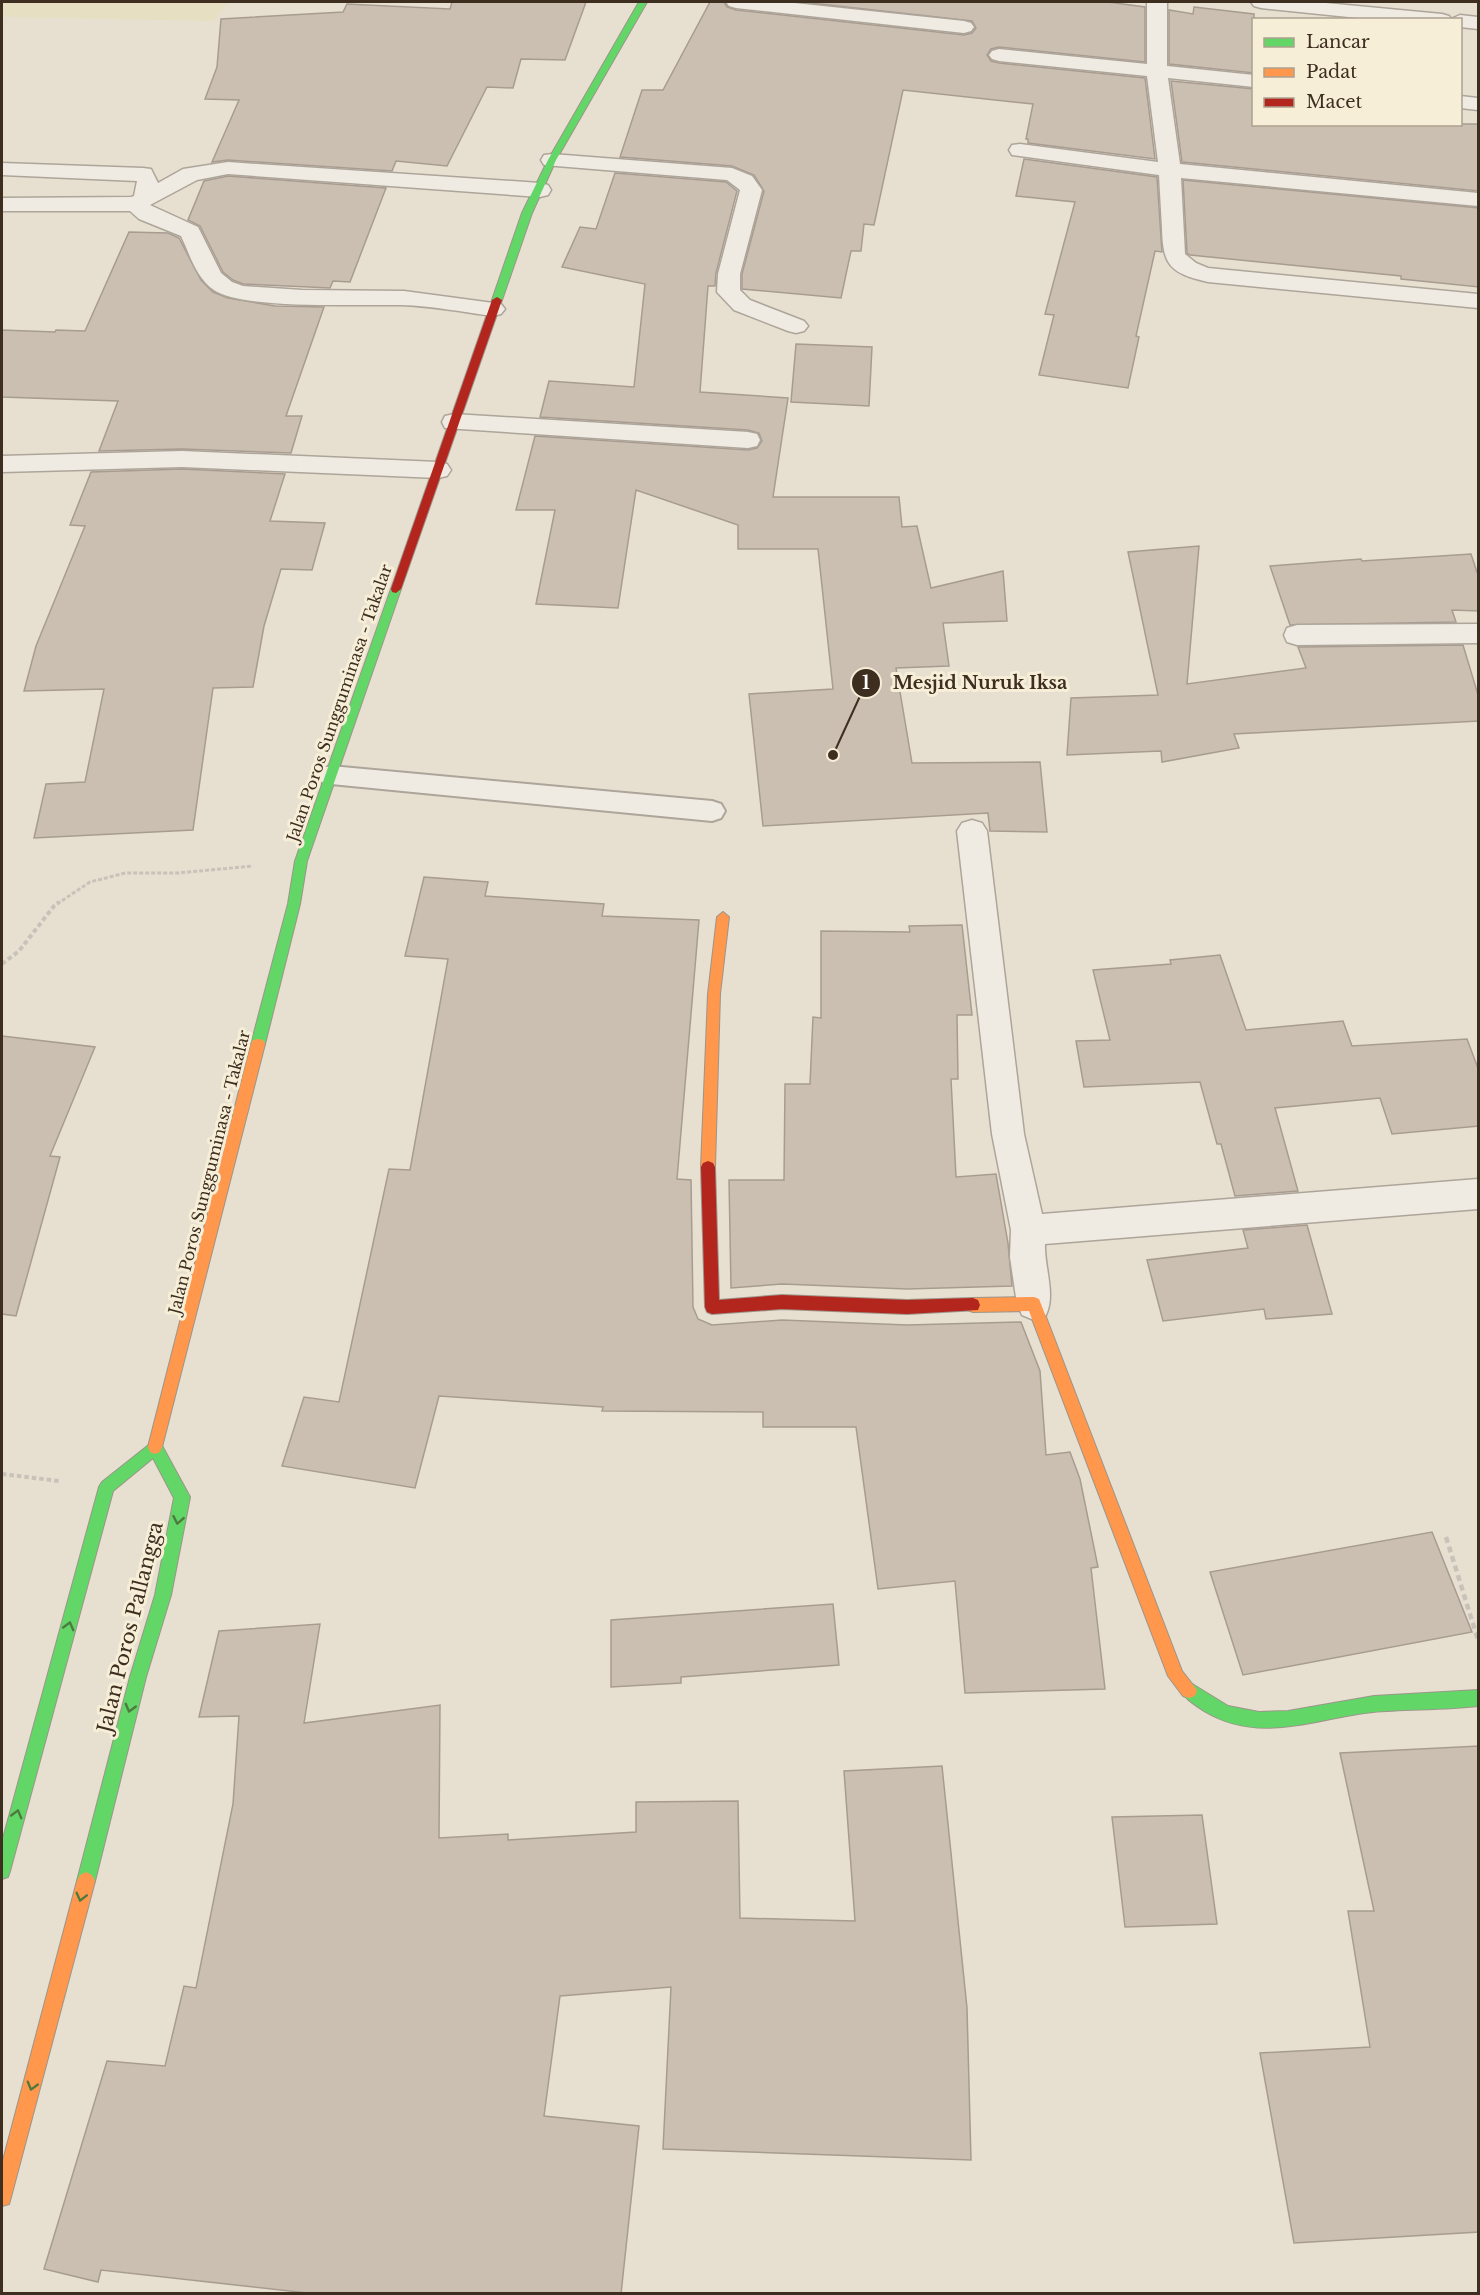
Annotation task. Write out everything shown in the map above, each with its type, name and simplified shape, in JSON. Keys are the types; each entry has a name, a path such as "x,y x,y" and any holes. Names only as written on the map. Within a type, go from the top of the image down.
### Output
{"main road":[{"name":"Jalan Poros Sungguminasa - Takalar","path":"155,1447 291,916 301,861 527,213 540,190 552,160 643,2"},
{"path":"723,917 714,994 708,1165 712,1307 782,1302 907,1306 1034,1304 1176,1676 1188,1691 1212,1707 1246,1719 1282,1717 1362,1706 1479,1698"},
{"path":"2,1871 107,1487 155,1447"},
{"name":"Jalan Poros Pallangga","path":"2,2197 165,1584 182,1497 155,1447"}],"street":[{"path":"736,2 964,27"},
{"path":"1157,2 1157,71 1170,170 1174,254 1179,262 1194,272 1479,302"},
{"path":"1261,2 1422,18"},
{"path":"1462,21 1479,23"},
{"path":"999,56 1252,81"},
{"path":"1462,102 1479,104"},
{"path":"1020,150 1170,170 1479,199"},
{"path":"552,160 732,174 744,181 751,190 729,274 728,292 741,305 796,326"},
{"path":"2,205 140,202 190,174 228,168 540,190"},
{"path":"2,169 143,174 148,182 140,202"},
{"path":"140,202 147,214 190,232 211,276 224,287 240,292 302,297 404,298 493,309"},
{"path":"454,422 748,440"},
{"path":"2,464 182,459 438,470"},
{"path":"1297,635 1479,634"},
{"path":"972,831 1008,1134 1028,1230 1027,1257 1034,1304"},
{"path":"1028,1230 1479,1194"}],"lane":[{"path":"331,775 712,811"}],"path":[{"path":"2,964 19,951 54,906 90,882 125,873 178,873 301,861"},
{"path":"2,1474 107,1487"},
{"path":"1446,1537 1479,1640"}],"shaded area":[{"path":"2,2 228,2 214,21 2,17"}],"building":[{"path":"452,2 586,2 565,60 521,59 513,88 487,87 447,166 396,161 392,171 228,160 212,162 239,100 205,99 217,67 221,19 343,12 347,4 450,9"},
{"path":"710,2 724,2 727,7 736,10 964,35 972,33 976,28 972,21 802,2 1108,2 1145,7 1145,62 999,47 991,49 987,55 991,61 999,63 1145,78 1155,159 1028,143 1026,139 1033,104 903,90 874,225 864,224 861,251 851,251 841,298 742,289 742,274 764,191 754,175 732,166 620,157 642,90 663,90"},
{"path":"1194,7 1254,14 1252,18 1252,73 1169,64 1169,10 1193,14"},
{"path":"1171,81 1252,89 1252,126 1462,126 1462,124 1479,124 1479,191 1182,162"},
{"path":"1024,159 1157,177 1162,252 1155,251 1136,336 1139,337 1128,388 1039,375 1054,315 1045,314 1075,202 1016,196"},
{"path":"615,173 726,182 737,191 716,273 715,286 708,286 700,392 788,398 773,497 899,497 902,527 917,526 931,588 1003,571 1007,621 943,623 949,666 896,668 912,763 1040,762 1047,832 990,831 988,813 763,826 749,694 833,689 818,549 738,549 738,525 636,490 618,608 536,604 555,510 516,510 535,436 748,450 757,448 762,441 759,433 748,430 540,417 549,381 634,387 645,284 562,267 580,227 596,229"},
{"path":"228,176 386,188 350,282 333,281 330,288 243,284 223,272 200,226 188,220 204,181"},
{"path":"1183,180 1479,208 1479,287 1401,279 1401,276 1190,255 1187,253"},
{"path":"129,232 168,233 179,238 201,280 213,292 228,298 275,306 324,307 286,416 302,416 291,453 182,449 99,451 118,401 2,397 2,330 85,331"},
{"path":"796,344 872,347 869,406 791,402"},
{"path":"182,469 285,474 270,521 325,523 312,570 281,569 264,626 253,687 213,688 193,830 34,838 46,784 85,782 104,689 24,691 36,646 85,526 70,525 91,472"},
{"path":"1199,546 1187,684 1306,668 1298,647 1463,645 1479,698 1479,721 1234,734 1239,748 1162,762 1161,751 1067,755 1071,698 1158,695 1128,552"},
{"path":"1471,554 1479,578 1479,611 1452,610 1456,622 1290,625 1270,566 1361,559 1362,561"},
{"path":"424,877 488,882 485,896 604,904 602,916 699,920 677,1179 691,1180 693,1307 698,1319 712,1325 782,1320 907,1325 1021,1322 1040,1371 1046,1455 1070,1452 1080,1479 1098,1567 1091,1568 1105,1689 965,1693 955,1581 878,1589 856,1427 763,1427 763,1412 602,1411 603,1407 439,1396 415,1488 282,1466 304,1397 339,1402 389,1169 410,1170 448,959 405,956"},
{"path":"962,925 972,1015 957,1015 958,1079 951,1079 956,1177 996,1174 1008,1243 1012,1286 907,1289 782,1284 731,1288 729,1180 784,1180 785,1084 810,1084 813,1017 821,1018 821,931 910,932 909,926"},
{"path":"1220,955 1246,1030 1343,1021 1352,1046 1467,1039 1479,1071 1479,1126 1392,1134 1380,1098 1275,1108 1298,1191 1235,1196 1221,1144 1217,1144 1200,1082 1084,1087 1076,1041 1110,1040 1093,970 1171,964 1170,960"},
{"path":"2,1036 95,1047 50,1156 60,1157 16,1316 2,1314"},
{"path":"1307,1225 1332,1314 1266,1319 1264,1309 1163,1321 1147,1260 1248,1248 1243,1230"},
{"path":"1432,1532 1472,1632 1243,1675 1210,1572"},
{"path":"833,1604 839,1665 681,1677 681,1683 611,1687 611,1620"},
{"path":"320,1624 304,1723 440,1705 439,1838 508,1834 508,1840 636,1832 636,1802 738,1801 740,1918 855,1921 844,1771 942,1766 967,2008 971,2160 663,2149 671,1987 560,1996 544,2116 639,2126 621,2294 316,2294 101,2270 98,2282 44,2269 107,2061 165,2066 184,1986 196,1988 233,1804 239,1716 199,1717 219,1631"},
{"path":"1479,1746 1479,2232 1294,2243 1260,2053 1370,2047 1348,1911 1374,1911 1340,1753"},
{"path":"1202,1815 1217,1924 1125,1927 1112,1817"}],"traffic: fast":[{"path":"497,300 527,213 552,160 643,2"},
{"path":"258,1044 294,904 301,861 396,589"},
{"path":"2,1871 107,1487 155,1447"},
{"path":"86,1881 138,1677 163,1595 182,1497 155,1447"},
{"path":"1189,1690 1222,1711 1245,1719 1259,1720 1288,1719 1374,1704 1478,1698"}],"traffic: slow":[{"path":"708,1167 714,994 723,917"},
{"path":"155,1447 258,1044"},
{"path":"973,1305 1034,1304 1176,1676 1189,1690"},
{"path":"2,2197 86,1881"}],"traffic: jam":[{"path":"396,589 497,300"},
{"path":"708,1167 712,1307 782,1302 907,1307 973,1305"}],"place":[{"name":"Mesjid Nuruk Iksa","path":"833,755"}]}
